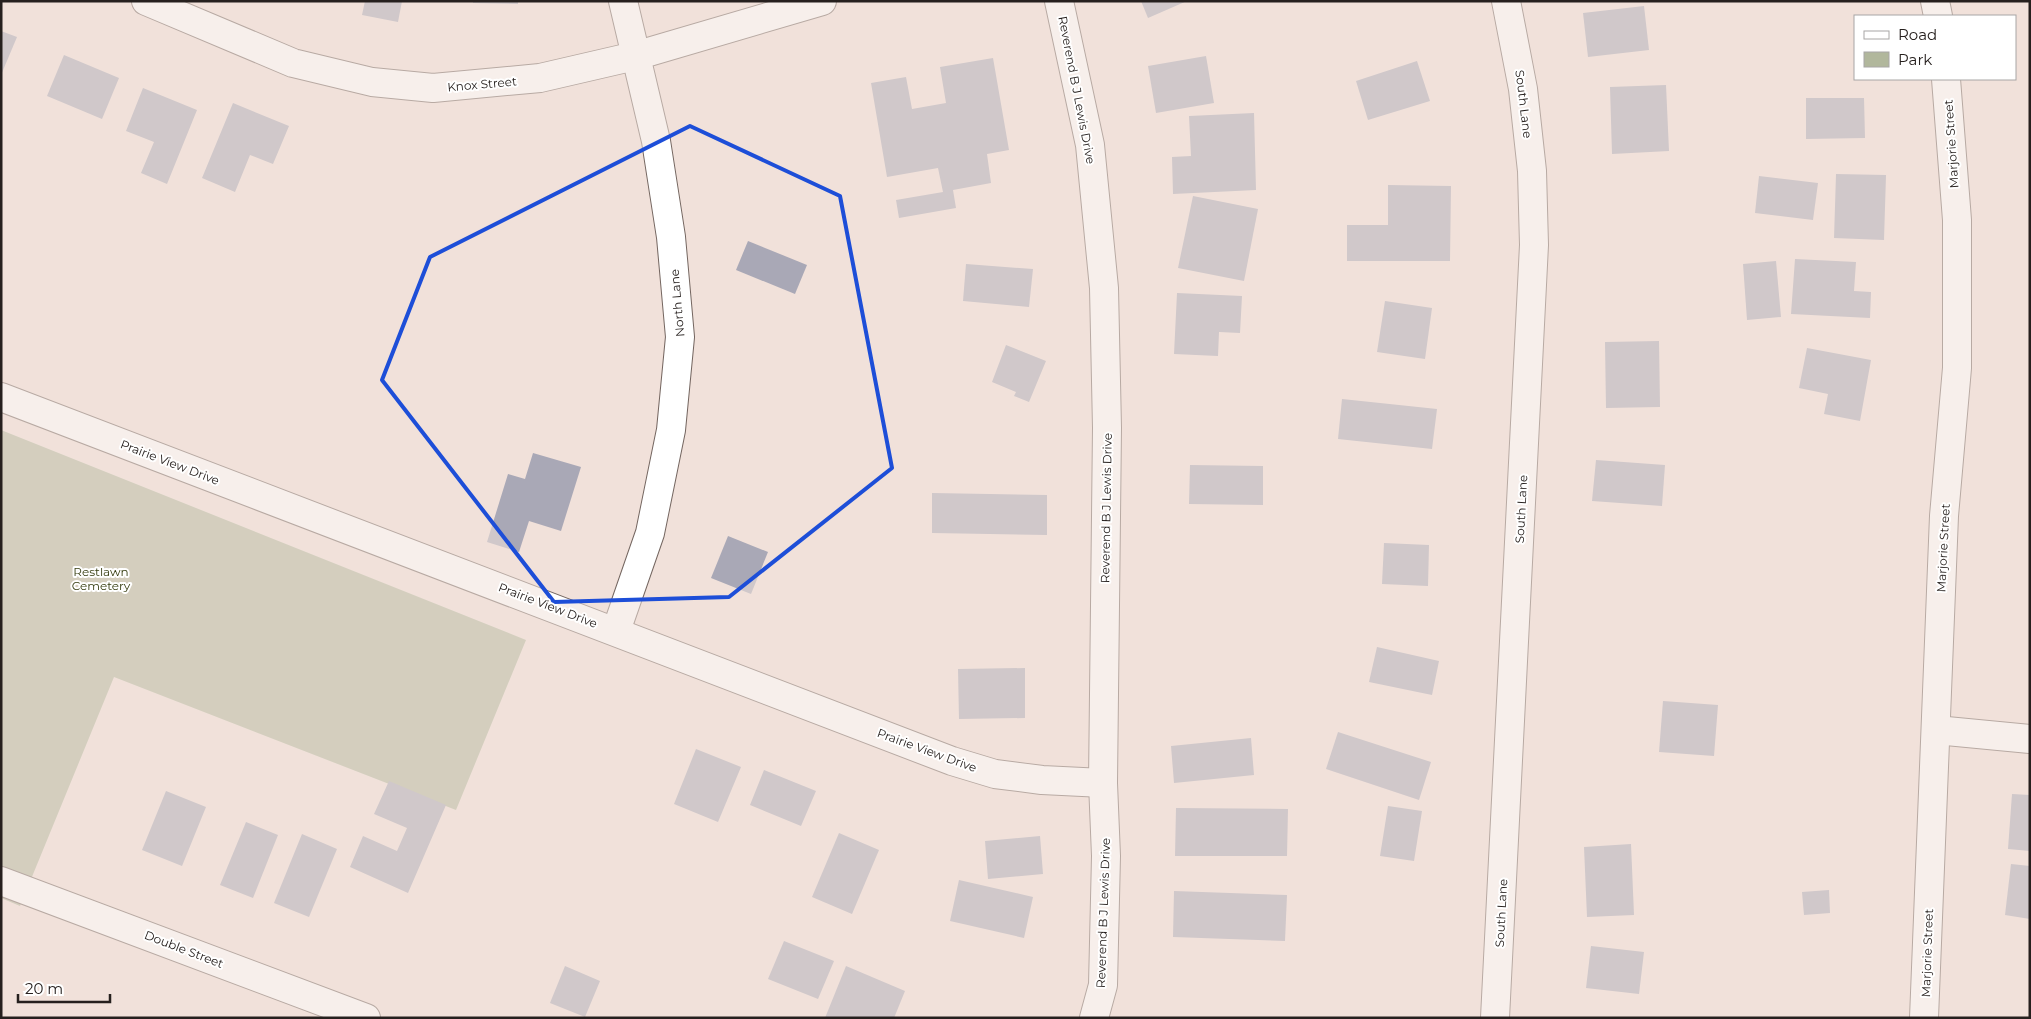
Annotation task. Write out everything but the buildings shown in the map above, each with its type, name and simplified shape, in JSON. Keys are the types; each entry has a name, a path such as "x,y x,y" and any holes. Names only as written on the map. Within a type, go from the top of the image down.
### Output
{"street":[{"name":"Knox Street","path":"146,1 293,63 372,82 433,88 540,78 635,56 822,1"},
{"name":"North Lane","path":"616,631 650,533 671,430 680,337 671,237 656,142 623,1"},
{"name":"Reverend B J Lewis Drive","path":"1059,1 1090,145 1104,288 1107,428 1103,783 1106,856 1103,985 1094,1018"},
{"name":"South Lane","path":"1495,1018 1534,245 1532,172 1523,89 1506,1"},
{"path":"1935,1 1938,15"},
{"name":"Marjorie Street","path":"1924,1018 1944,516 1957,368 1957,220 1946,80"},
{"name":"Prairie View Drive","path":"1,397 961,763 1004,775 1042,780 1103,783"},
{"path":"1936,730 2030,739"},
{"name":"Double Street","path":"1,881 366,1018"}],"highlighted area":[{"path":"690,126 840,196 892,468 729,597 554,602 382,380 430,257"}],"green space":[{"name":"Restlawn Cemetery","path":"1,430 526,640 456,810 114,677 20,906 1,898"}]}
